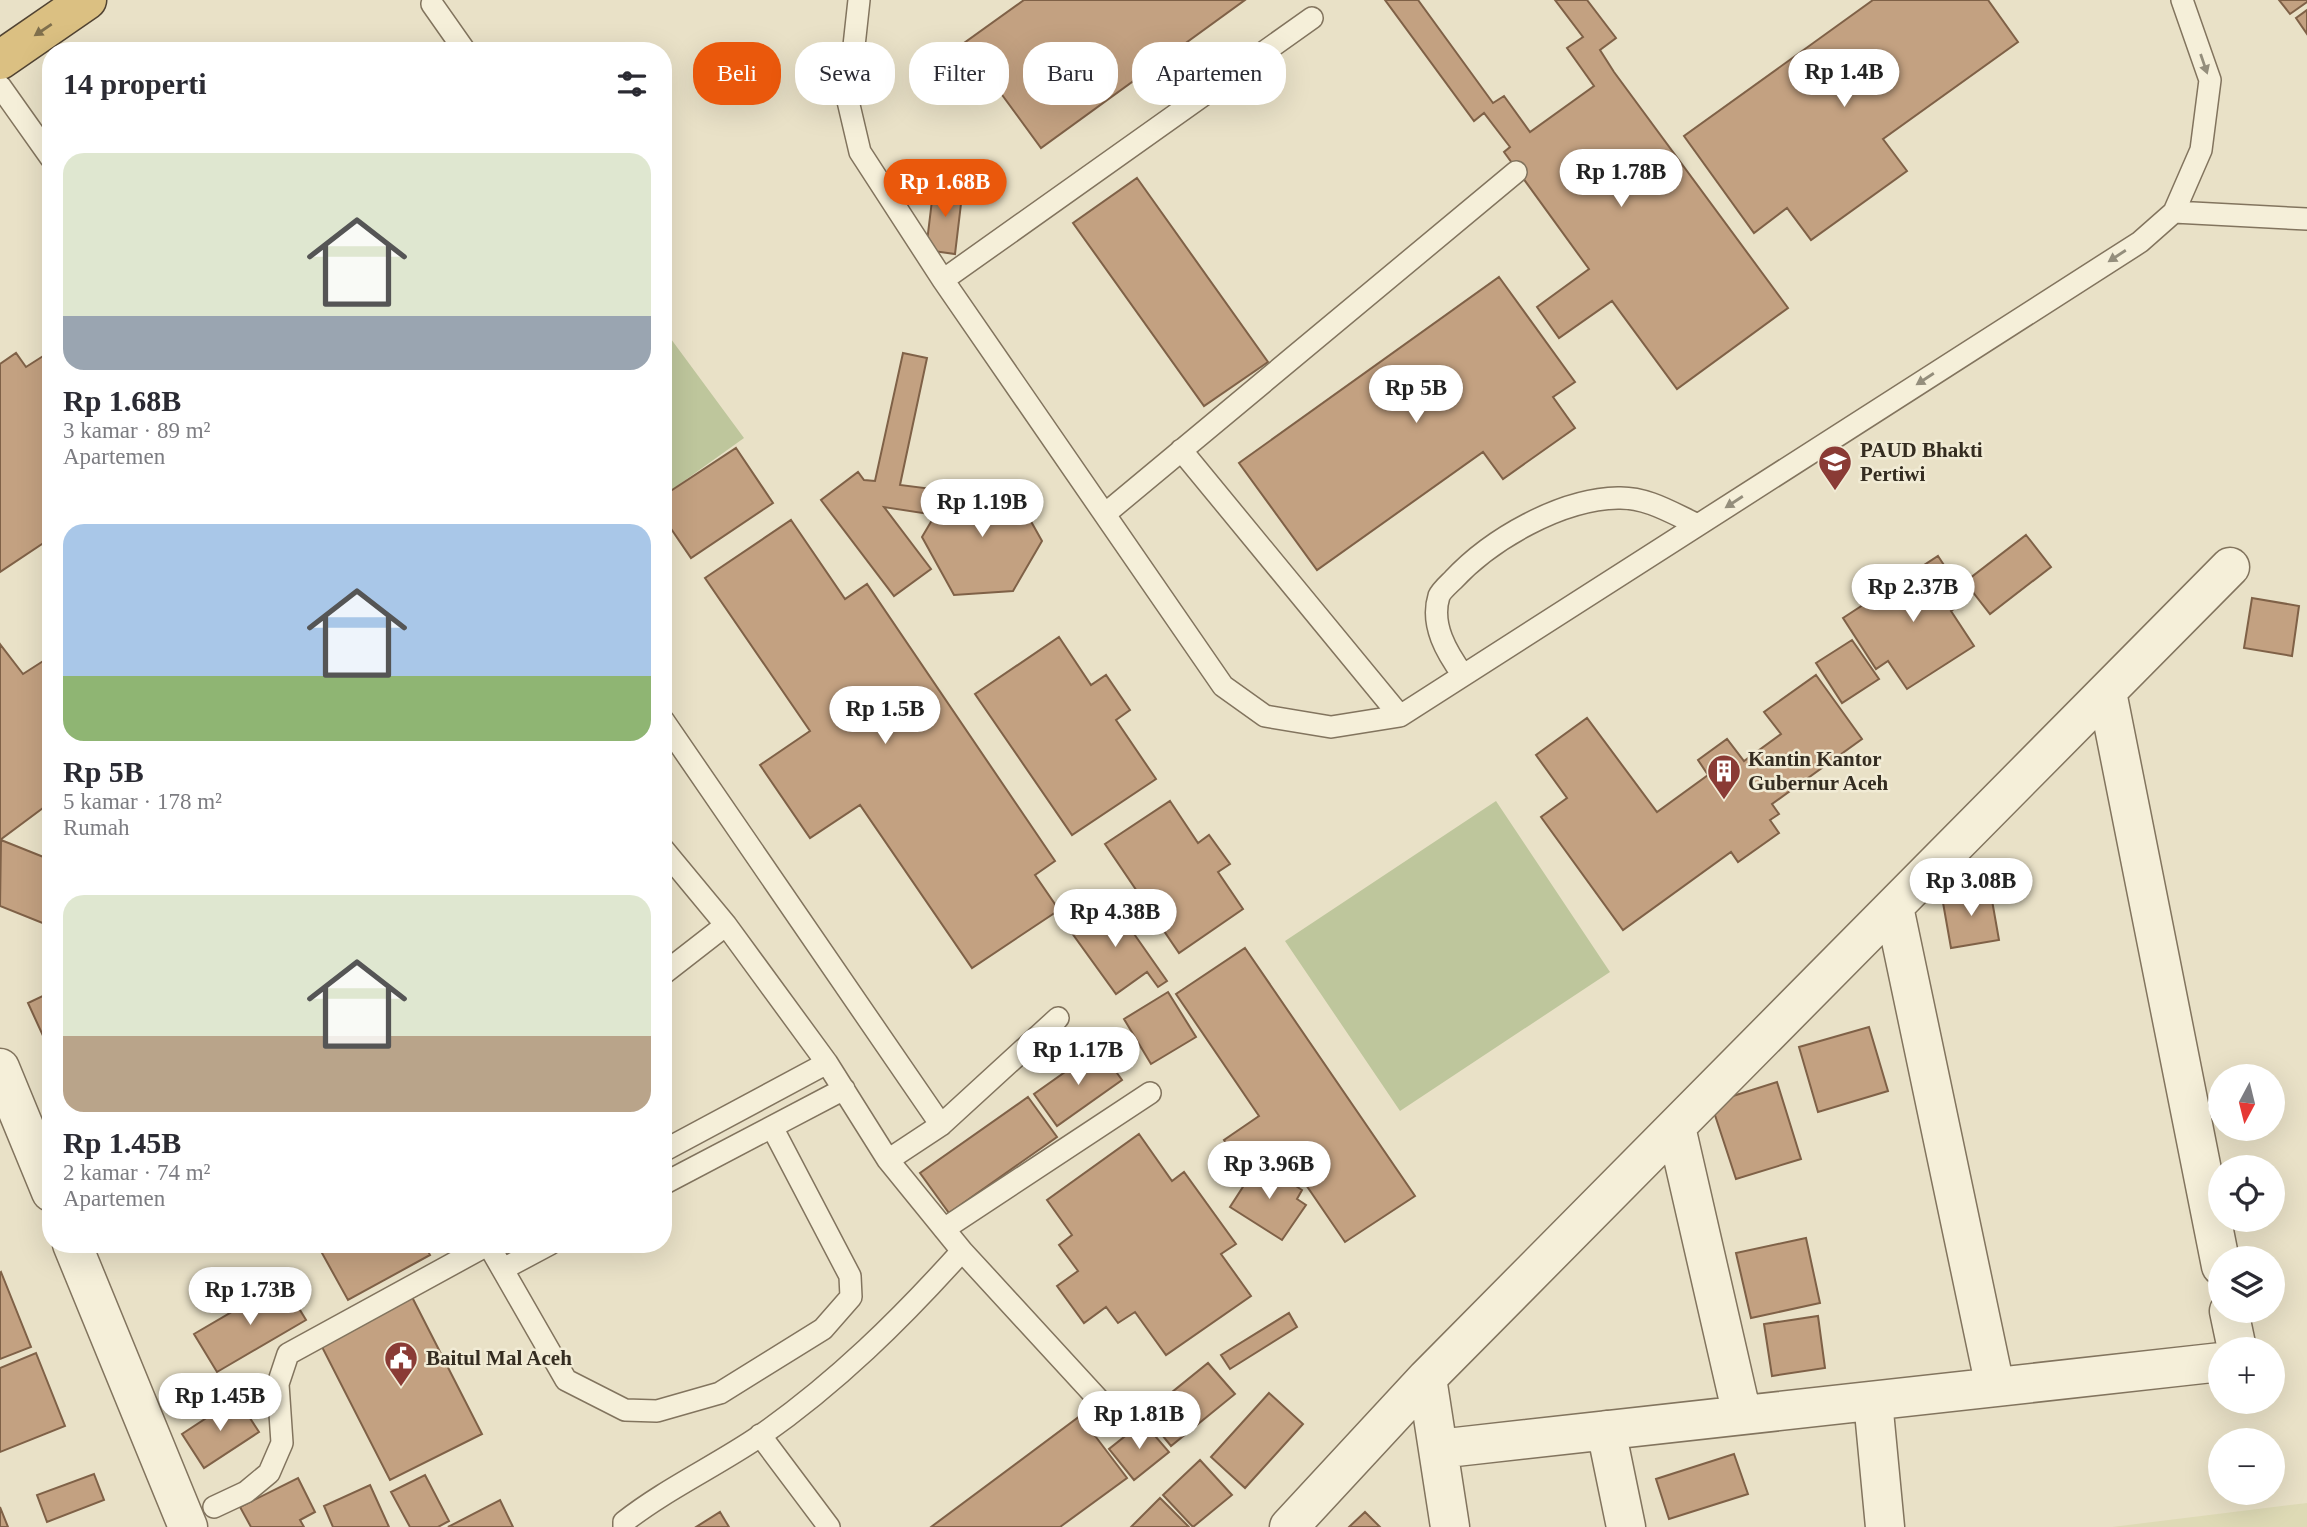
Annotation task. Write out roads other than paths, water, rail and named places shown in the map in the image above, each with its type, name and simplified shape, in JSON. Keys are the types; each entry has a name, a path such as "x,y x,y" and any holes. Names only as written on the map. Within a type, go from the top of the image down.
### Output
{"highway":[{"path":"0,60 87,0"}],"street":[{"path":"1289,1527 1427,1378 2230,567"},
{"path":"2107,692 2217,1246"},
{"path":"1894,906 1995,1387"},
{"path":"0,1068 42,1170"},
{"path":"1676,1127 1742,1415"},
{"path":"76,1253 192,1521"},
{"path":"1438,1449 2208,1363"},
{"path":"1427,1378 1450,1527"},
{"path":"1873,1401 1885,1527"},
{"path":"1606,1430 1626,1527"}],"lane":[{"path":"859,0 848,101 860,152 943,280 1223,686 1265,716 1331,727 1400,716 2140,242 2174,212 2201,150 2210,80 2182,0"},
{"path":"432,4 459,42"},
{"path":"943,280 1312,18"},
{"path":"0,86 42,145"},
{"path":"1105,514 1516,172"},
{"path":"2174,212 2307,219"},
{"path":"1181,450 1400,716"},
{"path":"1463,675 1443,647 1438,621 1439,595 1465,567 1528,523 1583,502 1619,498 1647,501 1698,525"},
{"path":"672,733 941,1125"},
{"path":"672,860 726,925 827,1063 888,1160 962,1251 1121,1424"},
{"path":"672,967 726,925"},
{"path":"888,1160 941,1125 1058,1018"},
{"path":"672,1146 827,1063"},
{"path":"672,1179 844,1089"},
{"path":"944,1229 1150,1093"},
{"path":"493,1253 566,1380 587,1393 625,1410 657,1411 720,1393 823,1329 850,1297 850,1276 772,1127"},
{"path":"621,1525 760,1435 860,1358 962,1251"},
{"path":"192,1521 246,1492 269,1473 282,1443 278,1384 288,1354 472,1253"},
{"path":"503,1269 533,1253"},
{"path":"760,1435 829,1527"}],"place":[{"name":"PAUD Bhakti Pertiwi","path":"1835,492"},
{"name":"Kantin Kantor Gubernur Aceh","path":"1724,801"},
{"name":"Baitul Mal Aceh","path":"401,1388"}]}
